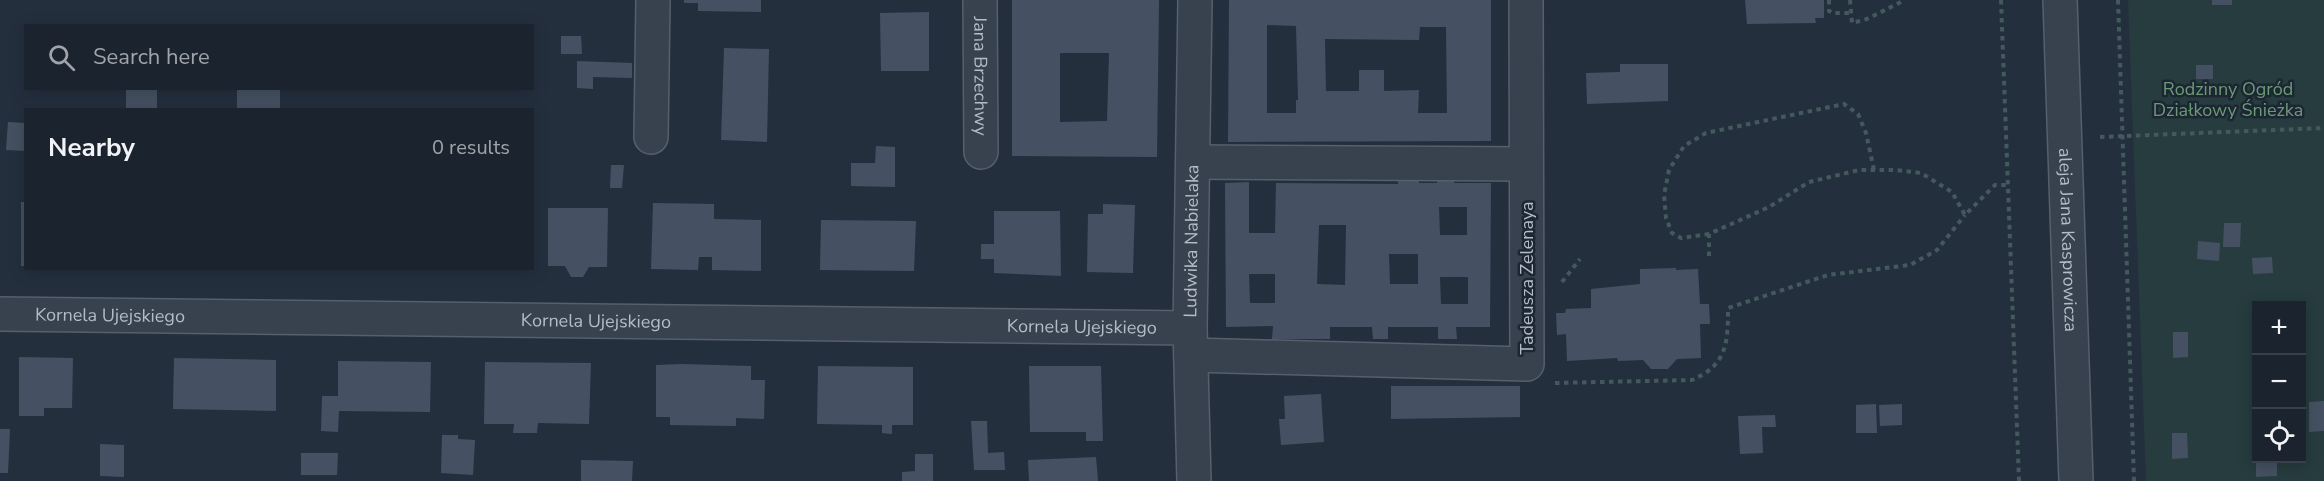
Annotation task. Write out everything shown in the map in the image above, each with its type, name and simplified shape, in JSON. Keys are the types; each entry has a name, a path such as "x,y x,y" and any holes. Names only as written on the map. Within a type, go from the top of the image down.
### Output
{"street":[{"path":"651,137 653,0"},
{"name":"Jana Brzechwy","path":"980,0 981,152"},
{"name":"Ludwika Nabielaka","path":"1194,481 1191,342 1195,0"},
{"name":"Tadeusza Zelenaya","path":"1191,342 1527,364 1526,0"},
{"name":"aleja Jana Kasprowicza","path":"2060,0 2076,481"},
{"path":"1193,162 1526,164"},
{"name":"Kornela Ujejskiego","path":"0,314 1191,342"}],"path":[{"path":"1828,0 1829,11 1832,14 1851,13"},
{"path":"1850,0 1852,23 1867,19 1905,0"},
{"path":"2001,0 2019,481"},
{"path":"2118,0 2134,481"},
{"path":"1874,170 1866,133 1858,114 1844,104 1706,133 1684,146 1669,170 1664,195 1666,218 1672,233 1681,238 1709,234 1769,207 1809,182 1859,170 1921,173 1952,192 1965,215"},
{"path":"2105,137 2324,128"},
{"path":"1555,372 1555,383 1692,380 1708,373 1719,362 1724,349 1728,309 1828,275 1910,265 1937,250 1965,215 1995,185 2008,184"},
{"path":"1709,234 1709,256"},
{"path":"1560,286 1580,259"}],"green space":[{"name":"Rodzinny Ogród Działkowy Śnieżka","path":"2128,0 2324,0 2324,481 2146,481"}],"building":[{"path":"684,0 761,0 761,12 698,11 698,3 684,3"},
{"path":"1012,0 1159,0 1157,157 1012,156","holes":["1060,53 1109,53 1107,121 1060,122"]},
{"path":"1229,0 1491,0 1491,141 1228,142","holes":["1267,25 1296,26 1298,100 1296,100 1296,113 1267,113","1420,27 1446,27 1447,113 1418,113 1419,90 1384,91 1384,70 1359,70 1359,91 1326,91 1325,39 1419,40"]},
{"path":"1745,0 1824,0 1824,18 1815,18 1816,23 1747,24"},
{"path":"2212,0 2232,0 2232,5 2212,5"},
{"path":"929,12 929,71 881,71 880,13"},
{"path":"561,36 581,36 582,54 561,54"},
{"path":"724,48 769,49 767,142 721,140"},
{"path":"577,61 632,63 632,78 593,77 593,89 577,88"},
{"path":"1620,64 1668,64 1668,101 1587,104 1586,73 1620,72"},
{"path":"2196,65 2213,65 2213,79 2196,79"},
{"path":"126,90 157,90 157,108 126,108"},
{"path":"237,90 280,90 280,108 237,108"},
{"path":"8,122 24,123 24,151 6,150"},
{"path":"876,146 895,147 895,187 851,186 851,163 875,163"},
{"path":"611,165 624,165 622,188 610,188"},
{"path":"1419,171 1419,183 1437,183 1437,173 1455,173 1454,183 1491,183 1490,327 1456,327 1457,339 1438,339 1438,327 1388,327 1388,339 1373,339 1372,327 1330,327 1330,339 1272,339 1273,326 1226,327 1225,183 1249,182 1249,233 1275,233 1276,183 1398,184 1398,172","holes":["1439,207 1467,207 1467,235 1440,235","1319,225 1346,225 1345,285 1317,284","1389,254 1418,254 1418,284 1390,284","1249,274 1275,274 1275,303 1250,303","1440,277 1468,277 1468,304 1441,304"]},
{"path":"21,202 24,202 24,266 21,266"},
{"path":"653,203 714,204 714,219 761,220 761,271 712,270 712,257 699,257 698,270 651,269"},
{"path":"1103,204 1135,205 1133,273 1087,272 1088,214 1103,214"},
{"path":"548,208 608,208 607,267 589,267 583,277 571,277 565,266 548,266"},
{"path":"994,211 1060,211 1061,276 994,273 994,259 981,259 981,244 994,244"},
{"path":"821,220 916,221 914,271 820,270"},
{"path":"2224,223 2241,223 2240,247 2223,247"},
{"path":"2198,241 2220,243 2219,261 2197,259"},
{"path":"2272,257 2273,273 2253,274 2252,258"},
{"path":"1676,268 1676,270 1698,269 1700,304 1709,304 1710,324 1700,324 1701,358 1677,359 1668,369 1651,369 1643,360 1618,361 1617,358 1567,361 1566,334 1557,335 1556,313 1565,313 1566,309 1591,308 1591,289 1640,284 1640,269"},
{"path":"2173,332 2188,332 2188,357 2173,358"},
{"path":"19,357 73,358 72,408 44,408 44,416 19,416"},
{"path":"174,358 276,360 276,411 173,409"},
{"path":"338,361 431,362 430,412 339,411 338,432 321,431 322,396 338,396"},
{"path":"485,362 591,363 589,424 538,423 537,433 513,433 514,424 484,424"},
{"path":"656,365 751,366 751,380 765,380 764,419 736,418 736,426 670,425 670,417 656,417"},
{"path":"818,366 913,367 913,425 892,425 892,434 882,433 882,425 817,424"},
{"path":"1029,366 1101,366 1103,441 1086,441 1086,432 1030,432"},
{"path":"1391,386 1520,386 1520,417 1391,419"},
{"path":"1321,394 1324,442 1281,445 1279,419 1285,419 1284,396"},
{"path":"2324,401 2324,431 2309,432 2309,402"},
{"path":"1876,404 1877,433 1856,433 1856,405"},
{"path":"1902,404 1902,425 1880,426 1879,405"},
{"path":"1775,415 1776,427 1762,427 1763,453 1740,454 1738,416"},
{"path":"971,421 987,421 988,453 1004,452 1005,470 974,470"},
{"path":"0,429 10,429 8,473 0,473"},
{"path":"2172,433 2187,433 2188,458 2172,459"},
{"path":"442,435 458,435 458,439 475,440 473,475 441,473"},
{"path":"100,444 124,445 124,477 100,476"},
{"path":"301,453 338,453 337,475 301,475"},
{"path":"915,454 933,454 933,481 902,481 902,472 915,471"},
{"path":"1096,457 1098,481 1029,481 1028,460"},
{"path":"581,460 633,461 632,481 581,481"},
{"path":"2256,463 2277,463 2277,476 2256,477"}]}
